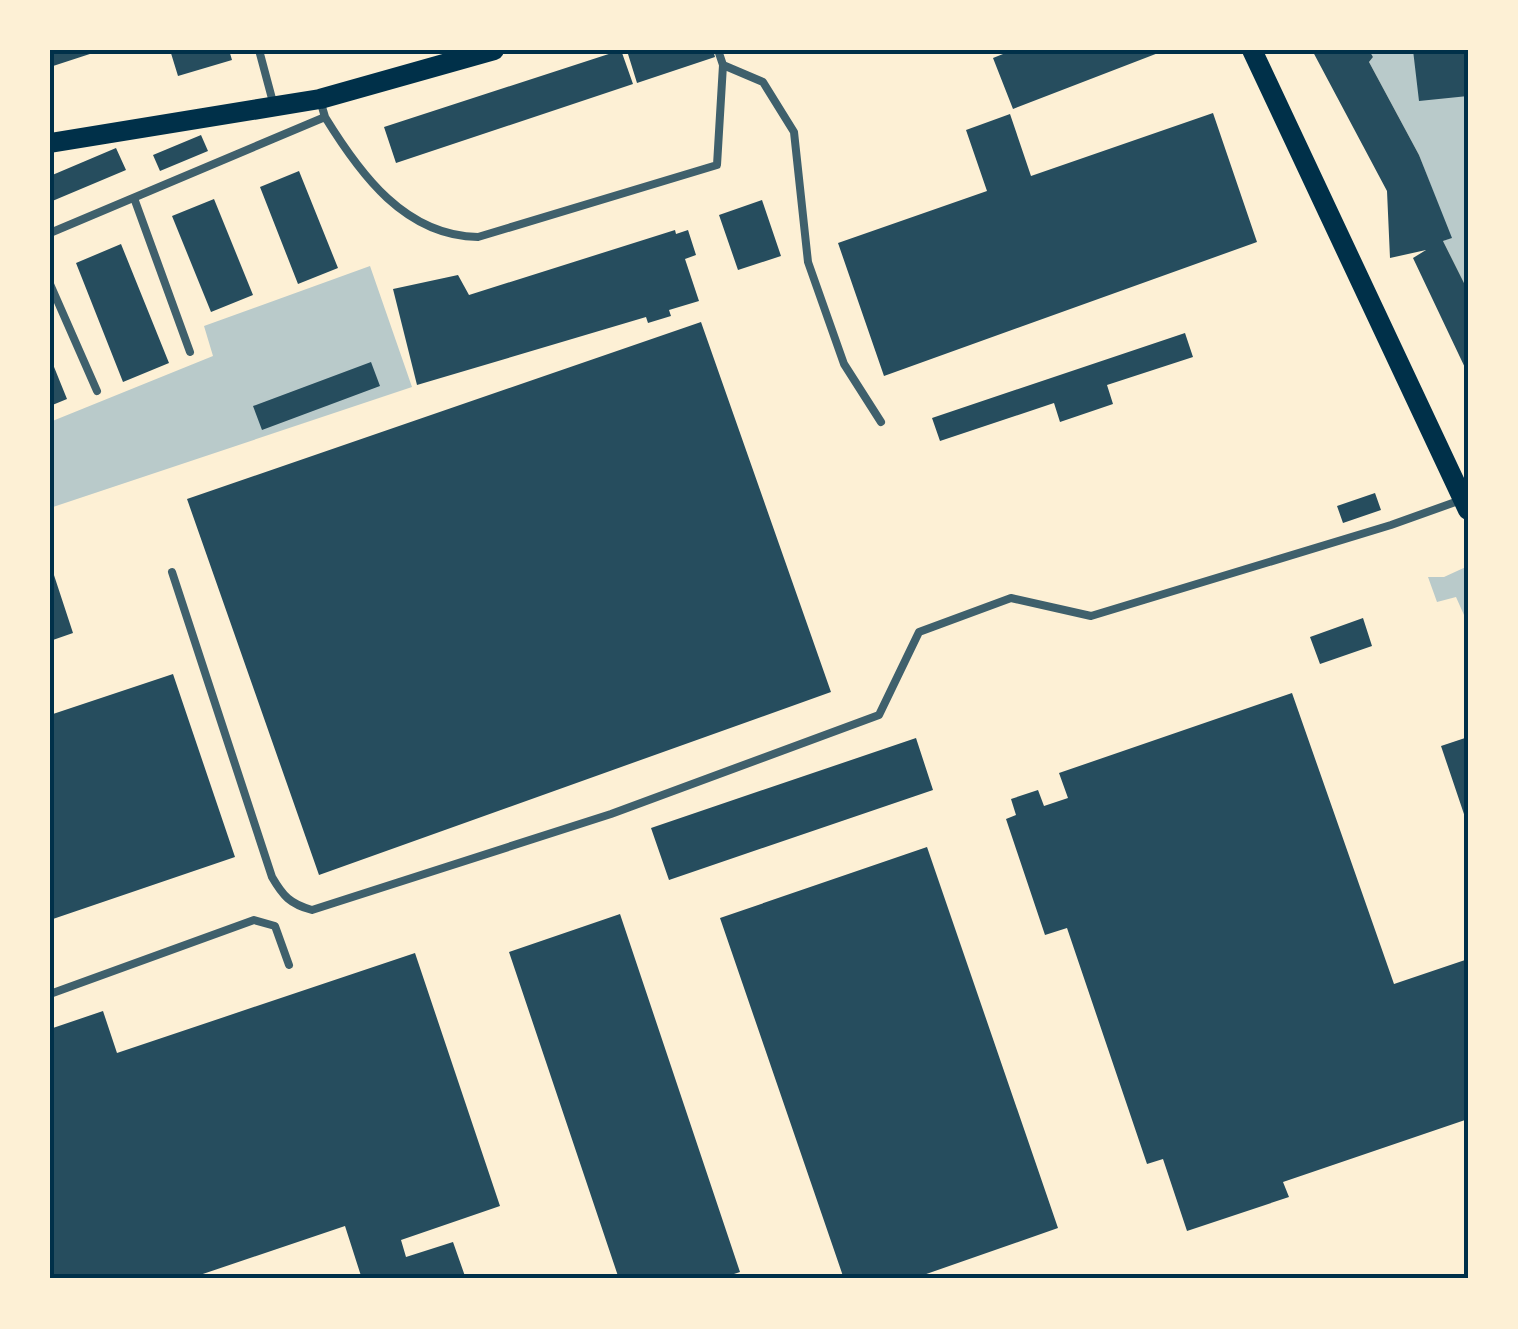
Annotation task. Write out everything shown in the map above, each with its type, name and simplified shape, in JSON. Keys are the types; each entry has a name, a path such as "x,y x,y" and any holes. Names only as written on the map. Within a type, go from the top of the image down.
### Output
{"main road":[{"path":"50,143 274,106 322,108 494,50"},
{"path":"1252,50 1465,504"}],"lane":[{"path":"259,50 274,106"},
{"path":"50,232 134,198 322,108 358,171 404,214 453,237 478,238 717,165 723,65 718,50"},
{"path":"723,65 763,82 794,132 808,262 844,364 881,422"},
{"path":"134,198 190,352"},
{"path":"50,284 97,391"},
{"path":"172,572 272,876 282,895 295,905 312,910 610,814 879,715 919,632 1011,598 1091,616 1465,504"},
{"path":"50,994 254,920 275,926 289,965"}],"shaded area":[{"path":"1369,50 1468,50 1468,291 1443,241 1451,238 1419,155 1369,62 1373,57"},
{"path":"370,266 412,387 50,508 50,422 213,356 204,326"},
{"path":"1468,566 1468,624 1456,597 1437,602 1428,577 1444,577"}],"building":[{"path":"50,50 99,50 99,51 50,67"},
{"path":"170,50 229,50 232,60 178,76"},
{"path":"621,50 633,84 396,163 384,127"},
{"path":"640,50 713,50 715,57 637,83 628,54"},
{"path":"1013,50 1166,50 1013,109 993,58"},
{"path":"1312,50 1369,50 1373,57 1369,62 1419,155 1452,238 1443,241 1468,291 1468,374 1413,258 1426,250 1390,258 1387,191"},
{"path":"1413,50 1467,50 1468,96 1419,101"},
{"path":"1213,113 1257,242 884,376 838,243 987,191 966,130 1010,114 1031,176"},
{"path":"201,135 208,151 160,171 153,155"},
{"path":"116,148 126,170 50,202 50,176"},
{"path":"299,171 338,268 298,284 260,187"},
{"path":"214,199 253,295 211,312 172,216"},
{"path":"762,200 781,256 738,270 719,215"},
{"path":"675,230 676,234 688,230 696,255 685,259 699,301 669,310 671,316 648,323 646,317 417,385 393,289 458,275 469,295"},
{"path":"121,244 169,363 123,382 76,263"},
{"path":"701,322 831,692 319,875 187,499"},
{"path":"1185,333 1193,357 1107,385 1113,404 1060,422 1054,403 940,441 932,418"},
{"path":"50,357 67,399 50,406"},
{"path":"371,362 380,386 262,430 253,406"},
{"path":"1375,493 1381,510 1343,523 1337,506"},
{"path":"50,567 73,633 50,641"},
{"path":"1363,618 1372,646 1320,664 1310,637"},
{"path":"173,674 235,857 50,920 50,715"},
{"path":"1292,693 1394,984 1468,959 1468,1119 1283,1182 1289,1197 1187,1231 1163,1159 1147,1164 1067,928 1045,935 1006,819 1016,815 1011,799 1038,790 1044,806 1068,798 1059,773"},
{"path":"1468,737 1468,823 1467,823 1441,746"},
{"path":"916,738 933,790 669,880 651,828"},
{"path":"927,847 1058,1228 912,1279 844,1279 720,918"},
{"path":"620,914 740,1272 719,1279 619,1279 509,952"},
{"path":"415,953 500,1206 401,1240 406,1257 453,1242 466,1279 362,1279 345,1226 188,1279 50,1279 50,1029 103,1011 117,1053"}]}
